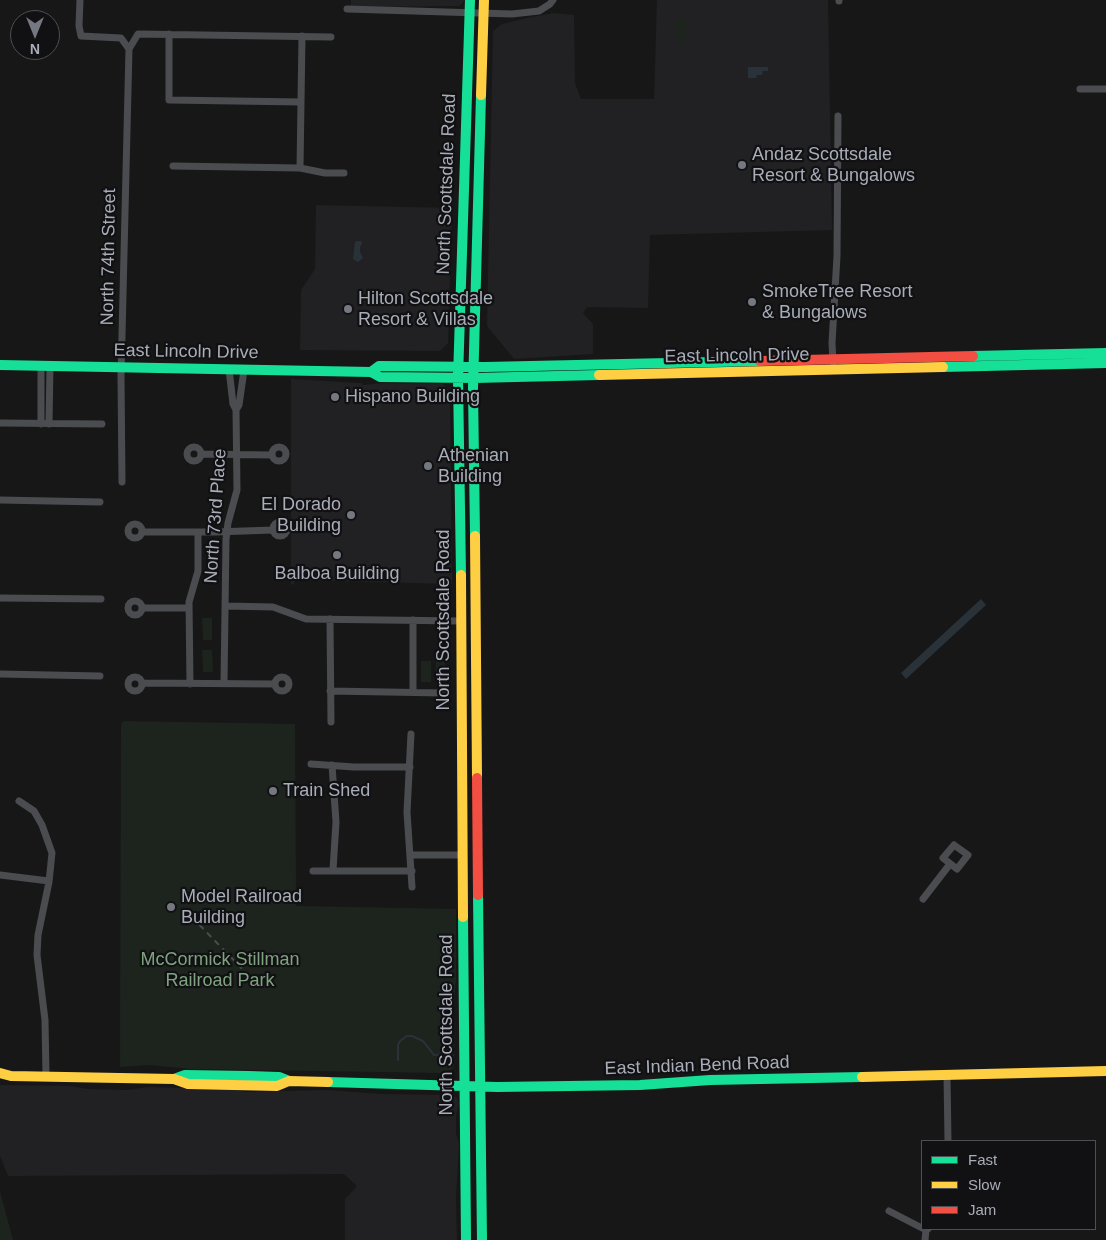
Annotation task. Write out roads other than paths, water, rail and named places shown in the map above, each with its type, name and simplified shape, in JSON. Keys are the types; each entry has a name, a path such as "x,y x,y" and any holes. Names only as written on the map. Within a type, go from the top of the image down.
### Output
{"main road":[{"name":"North Scottsdale Road","path":"466,1240 458,367 470,0"},
{"name":"North Scottsdale Road","path":"482,1240 474,367 484,0"},
{"name":"East Lincoln Drive","path":"1042,360 1106,353"},
{"name":"East Lincoln Drive","path":"0,365 371,372 380,377 474,378 833,365 1042,360 1106,363"},
{"name":"East Lincoln Drive","path":"371,372 380,366 833,365"},
{"path":"460,519 474,519"},
{"path":"476,581 470,595 468,611 461,621 469,632 470,665 476,685"},
{"path":"478,794 471,810 471,842 463,855 472,866 472,902 478,924"},
{"name":"East Indian Bend Road","path":"0,1073 11,1076 174,1079 186,1075 264,1076 280,1077 289,1082 482,1087 640,1085 710,1080 1106,1071"},
{"name":"East Indian Bend Road","path":"0,1080 11,1076"}],"street":[{"path":"80,0 79,26 81,36 121,38 129,49"},
{"path":"347,9 512,14 539,11 553,0"},
{"name":"North 74th Street","path":"122,482 122,367 129,49 138,34 169,34"},
{"path":"301,102 169,100 169,34 331,37"},
{"path":"300,168 302,36"},
{"path":"1080,89 1106,89"},
{"path":"833,365 832,344 837,256 838,116"},
{"path":"173,166 300,168 325,173 344,173"},
{"path":"41,424 46,366"},
{"path":"46,366 49,424"},
{"name":"North 73rd Place","path":"224,683 227,531 237,490 236,410 233,404 229,369"},
{"name":"North 73rd Place","path":"236,410 239,405 244,370"},
{"path":"0,423 102,424"},
{"path":"201,454 272,454"},
{"path":"0,500 100,502"},
{"path":"142,532 273,530"},
{"path":"190,684 188,608 198,571 198,532"},
{"path":"0,598 101,599"},
{"path":"226,606 273,607 302,618 461,621"},
{"path":"142,608 188,608"},
{"path":"330,619 331,722"},
{"path":"412,692 413,620"},
{"path":"0,674 100,676"},
{"path":"142,684 275,684"},
{"path":"330,691 443,693"},
{"path":"411,734 407,812 412,887"},
{"path":"311,764 354,767 410,767"},
{"path":"332,764 336,822 333,870"},
{"path":"19,801 34,811 42,825 52,853 49,881 38,936 37,955 45,1020 46,1077"},
{"path":"411,856 463,855"},
{"path":"923,899 950,864"},
{"path":"313,871 412,871"},
{"path":"0,875 49,881"},
{"path":"946,1075 948,1140"},
{"path":"889,1211 921,1227"}],"waterway":[{"path":"398,1060 398,1045 407,1036 423,1041 434,1055 453,1056"}],"railway":[{"path":"184,909 255,982"}],"place":[{"name":"Andaz Scottsdale Resort & Bungalows","path":"742,165"},
{"name":"SmokeTree Resort & Bungalows","path":"752,302"},
{"name":"Hilton Scottsdale Resort & Villas","path":"348,309"},
{"name":"Hispano Building","path":"335,397"},
{"name":"Athenian Building","path":"428,466"},
{"name":"El Dorado Building","path":"351,515"},
{"name":"Balboa Building","path":"337,555"},
{"name":"Train Shed","path":"273,791"},
{"name":"Model Railroad Building","path":"171,907"}],"park label":[{"name":"McCormick Stillman Railroad Park","path":"220,970"}]}
